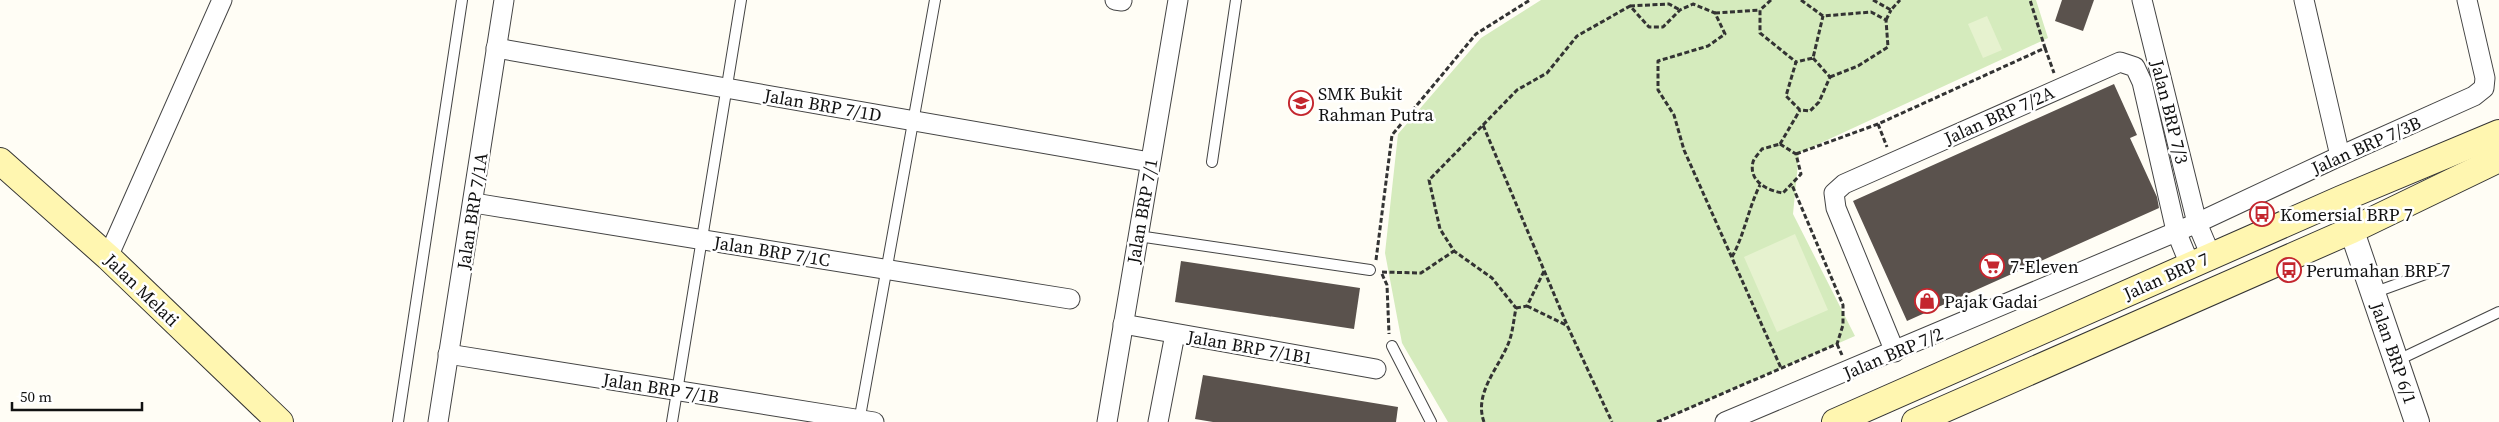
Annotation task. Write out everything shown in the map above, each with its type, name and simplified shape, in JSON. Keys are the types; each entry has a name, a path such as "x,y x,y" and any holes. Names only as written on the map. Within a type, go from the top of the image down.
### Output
{"main road":[{"name":"Jalan BRP 7","path":"1835,422 2342,199 2499,133"},
{"name":"Jalan BRP 7","path":"1915,422 2352,230 2499,159"},
{"name":"Jalan Melati","path":"0,161 108,258 280,422"}],"street":[{"path":"108,258 222,0"},
{"name":"Jalan BRP 7/1A","path":"438,422 474,203 504,0"},
{"name":"Jalan BRP 7/1","path":"1107,422 1178,0"},
{"name":"Jalan BRP 7/3","path":"2142,0 2197,223"},
{"path":"2304,0 2340,156"},
{"name":"Jalan BRP 7/3B","path":"2197,223 2474,96 2484,88 2485,78 2467,0"},
{"name":"Jalan BRP 7/1D","path":"496,48 1150,162"},
{"name":"Jalan BRP 7/2A","path":"1895,352 1836,208 1834,193 1844,184 2120,62 2135,67 2142,82 2176,231 2200,261"},
{"name":"Jalan BRP 6/1","path":"2342,199 2417,422"},
{"name":"Jalan BRP 7/1C","path":"474,203 1070,299"},
{"path":"2197,223 2200,261"},
{"name":"Jalan BRP 7/2","path":"1725,422 1895,352 2197,223"},
{"name":"Jalan BRP 7/1B1","path":"1123,324 1376,369"},
{"path":"1158,422 1175,334"},
{"name":"Jalan BRP 7/1B","path":"448,354 864,421"}],"lane":[{"path":"398,422 462,0"},
{"path":"672,422 741,0"},
{"path":"864,421 886,269 935,0"},
{"path":"1212,162 1236,0"},
{"path":"1138,236 1375,271"},
{"path":"2374,293 2439,269"},
{"path":"2396,360 2499,312"},
{"path":"1392,346 1431,422"}],"path":[{"path":"1375,271 1392,135 1476,34 1530,0"},
{"path":"1630,6 1649,27 1662,27 1680,10 1693,4 1715,14 1760,10 1771,0"},
{"path":"1801,0 1823,16 1871,12 1886,20"},
{"path":"1873,0 1891,10"},
{"path":"1796,62 1786,96 1800,110 1810,111 1820,102 1830,78 1858,66 1888,47 1886,20 1891,10 1900,0"},
{"path":"2030,0 2044,48 2060,89"},
{"path":"1484,422 1480,412 1486,385 1510,340 1516,308 1492,278 1454,250 1440,229 1429,180 1517,90 1546,73 1577,36 1630,6 1651,2 1669,4 1680,10"},
{"path":"1760,10 1760,33 1796,62"},
{"path":"1715,14 1725,34 1708,46 1658,61 1658,90 1674,115 1684,150 1781,368"},
{"path":"1813,58 1823,16"},
{"path":"1796,154 1878,124 2044,48"},
{"path":"1796,62 1813,58"},
{"path":"1813,58 1830,78"},
{"path":"1780,144 1796,154 1801,174 1783,193 1772,192 1760,184 1754,174 1753,162 1762,149 1780,144 1800,110"},
{"path":"1878,124 1892,163"},
{"path":"1483,125 1567,325 1612,422"},
{"path":"1732,257 1743,238 1749,206 1760,184"},
{"path":"1658,422 1837,344 1843,326 1843,305 1792,185"},
{"path":"1375,271 1421,273 1454,250"},
{"path":"1527,306 1545,269"},
{"path":"1375,271 1385,277 1387,285 1389,335 1392,346"},
{"path":"1516,308 1527,306 1567,325"}],"green space":[{"path":"1541,0 2036,0 2048,38 1799,153 1793,214 1855,336 1657,422 1448,422 1402,343 1385,253 1398,134 1481,38"},
{"path":"1987,16 2002,50 1983,58 1968,24"},
{"path":"1795,234 1828,310 1777,332 1744,257"}],"building":[{"path":"2062,0 2094,0 2083,31 2055,21"},
{"path":"2114,84 2137,135 2130,138 2157,197 2159,208 1907,321 1853,201"},
{"path":"1181,261 1360,288 1354,329 1175,302"},
{"path":"1203,375 1398,407 1396,422 1213,422 1195,419"}],"place":[{"name":"SMK Bukit Rahman Putra","path":"1301,103"},
{"name":"Komersial BRP 7","path":"2262,214"},
{"name":"7-Eleven","path":"1992,266"},
{"name":"Perumahan BRP 7","path":"2289,270"},
{"name":"Pajak Gadai","path":"1927,301"}]}
